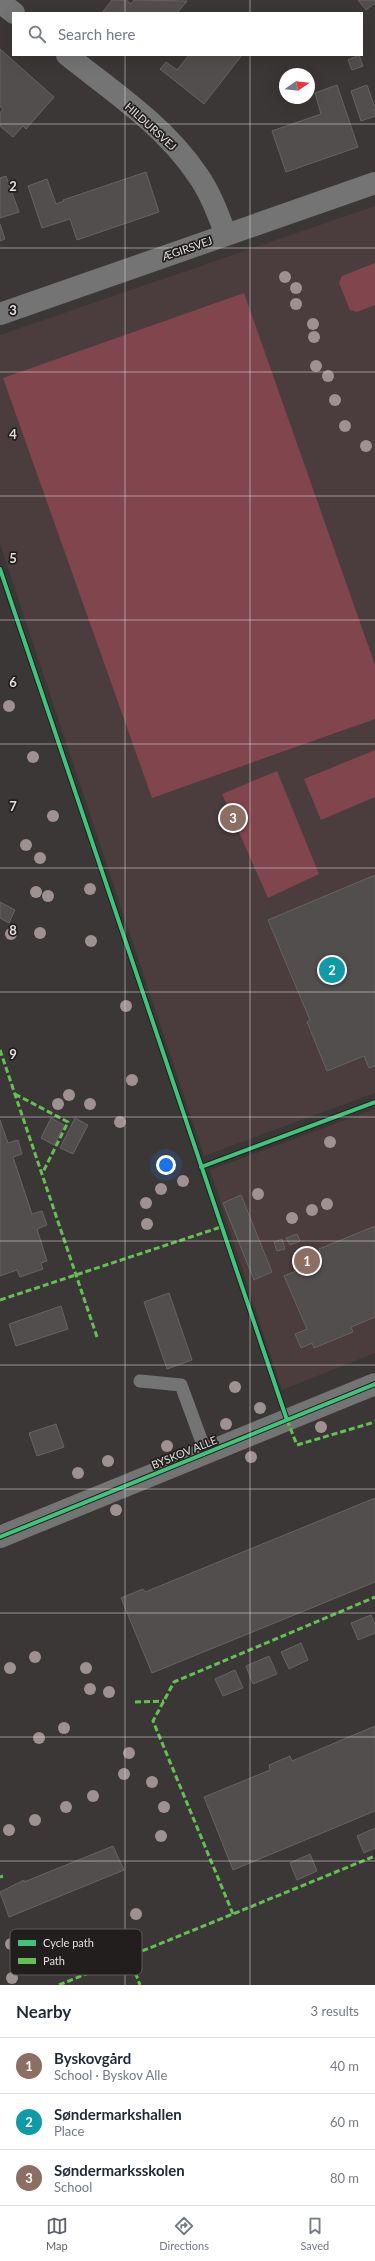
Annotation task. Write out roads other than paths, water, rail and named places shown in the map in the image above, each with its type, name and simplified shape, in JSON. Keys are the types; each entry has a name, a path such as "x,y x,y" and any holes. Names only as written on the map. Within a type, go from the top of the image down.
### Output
{"street":[{"path":"0,2 13,12"},
{"name":"HILDURSVEJ","path":"68,56 151,123 176,146 198,174 215,205 226,235"},
{"name":"ÆGIRSVEJ","path":"0,314 375,183"},
{"name":"BYSKOV ALLE","path":"0,1537 375,1384"}],"lane":[{"path":"140,1381 182,1385 206,1453"}],"place":[{"name":"Søndermarksskolen","path":"233,818"},
{"name":"Søndermarkshallen","path":"332,970"},
{"name":"Byskovgård","path":"307,1261"}]}
